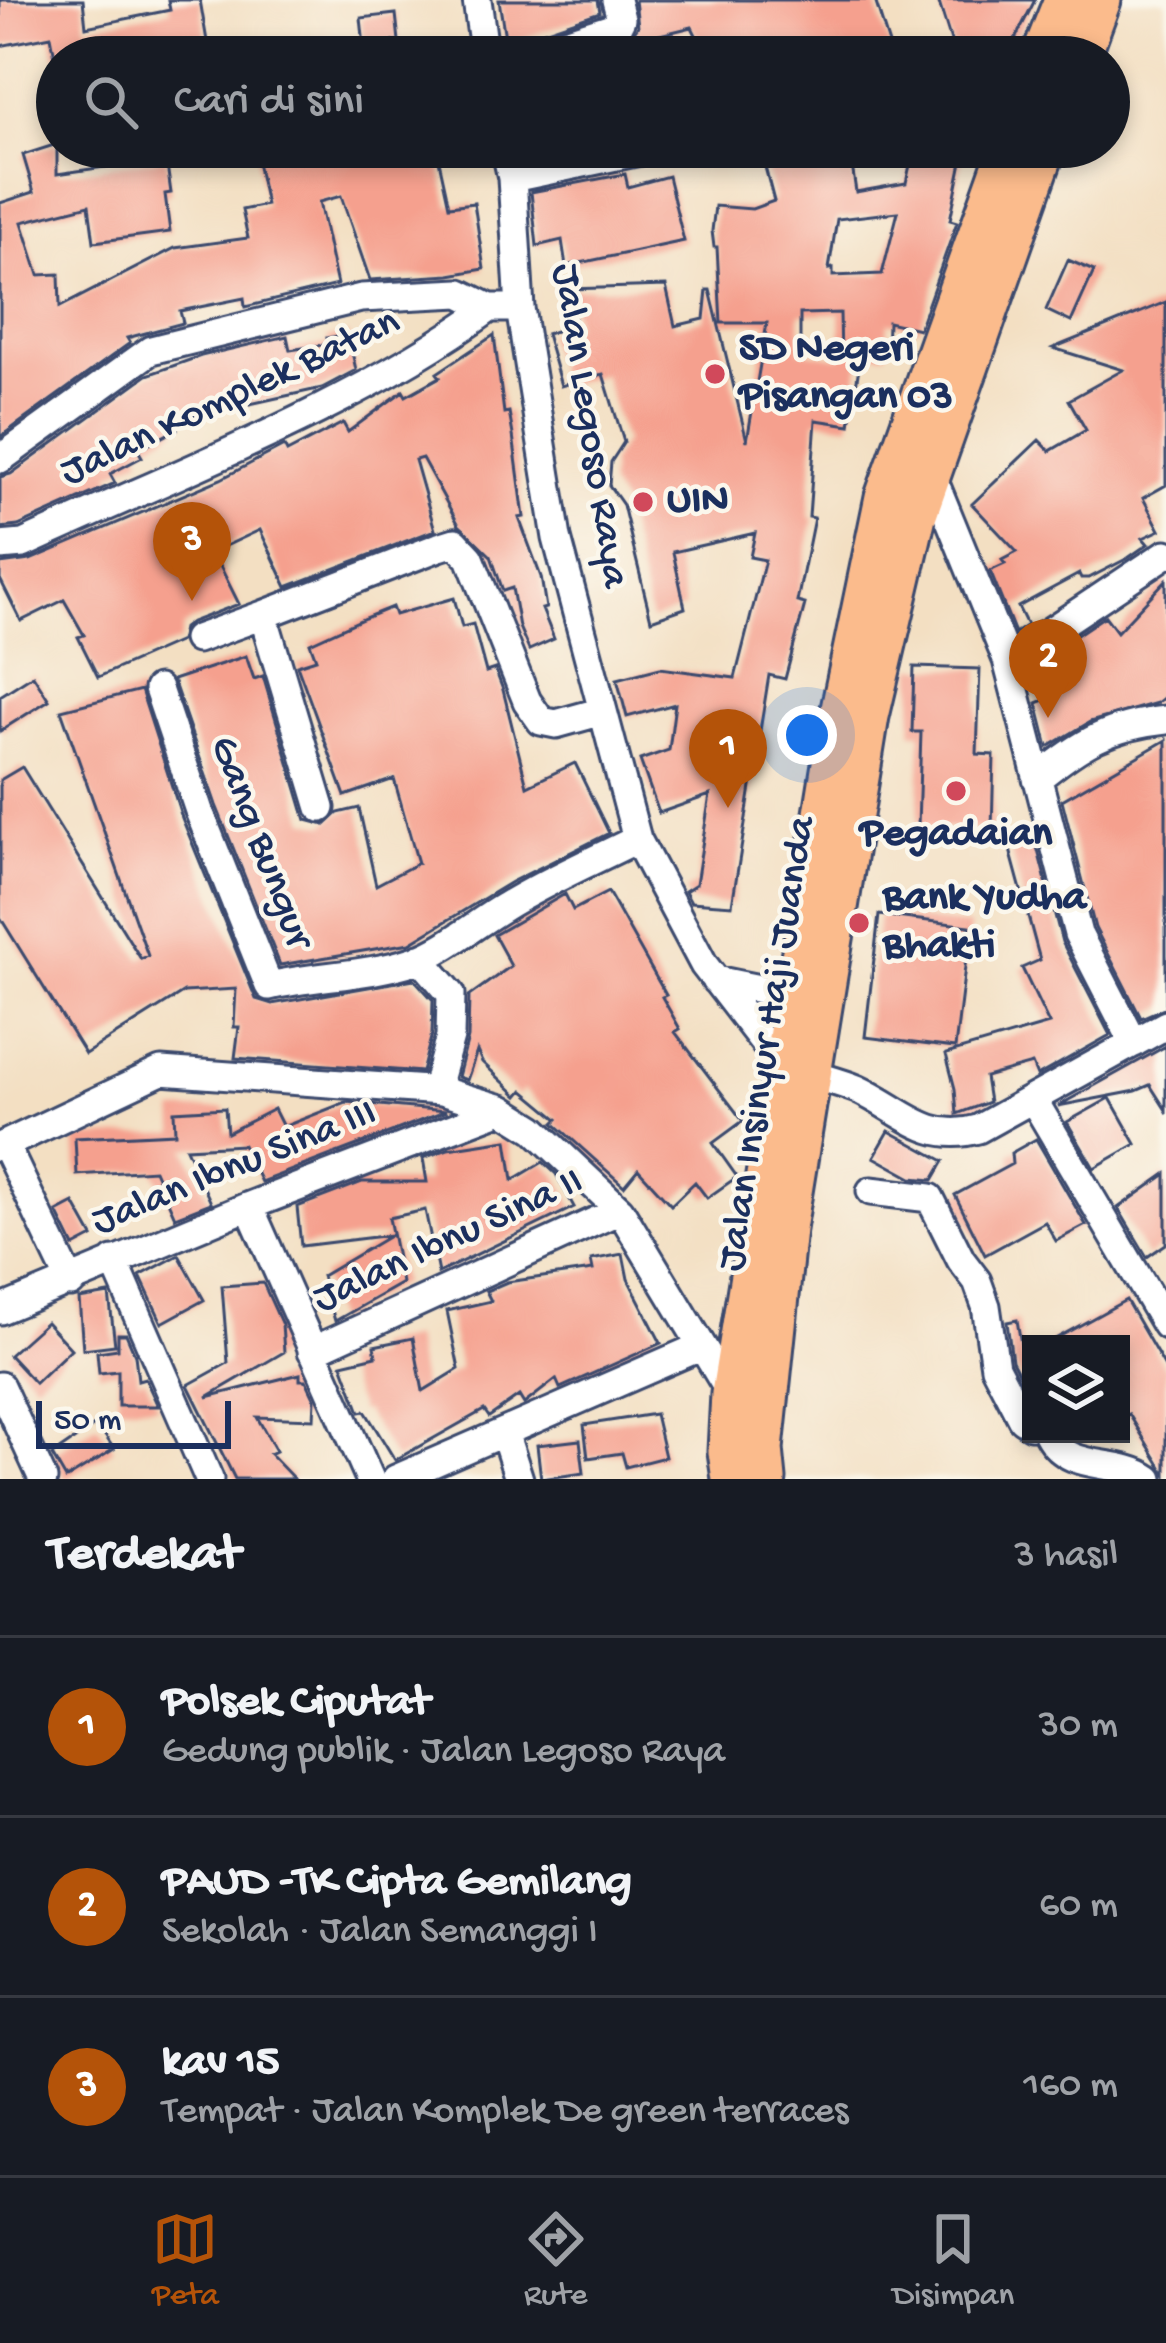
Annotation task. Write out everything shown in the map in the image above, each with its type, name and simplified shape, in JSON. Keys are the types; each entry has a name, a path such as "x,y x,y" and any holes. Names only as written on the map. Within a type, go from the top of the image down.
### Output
{"highway":[{"path":"1049,36 1064,0"},
{"path":"1088,36 1101,0"},
{"name":"Jalan Insinyur Haji Juanda","path":"766,1479 763,1450 797,1070 794,996 840,714 885,497 1002,168"},
{"name":"Jalan Insinyur Haji Juanda","path":"732,1479 728,1450 731,1394 869,716 916,516 1039,168"}],"street":[{"path":"477,0 482,36"},
{"path":"584,36 618,25 616,0"},
{"name":"Jalan Legoso Raya","path":"510,168 520,308 556,538 637,839 715,980 797,1070"},
{"path":"512,178 559,168"},
{"name":"Jalan Komplek Batan","path":"0,459 151,350 361,298 460,293 490,308 520,308"},
{"name":"Jalan Komplek Batan","path":"0,546 23,544 348,394 430,352 490,308"},
{"path":"932,476 1007,660 1078,934 1135,1043"},
{"path":"197,639 455,542 478,572 527,701 541,721 556,724 603,711"},
{"path":"1007,660 1166,554"},
{"path":"263,615 321,808"},
{"name":"Gang Bungur","path":"158,688 268,985 366,973 420,958 503,907 637,839"},
{"path":"1037,778 1071,751 1126,724 1166,720"},
{"path":"420,958 451,994 441,1091"},
{"path":"715,980 794,996"},
{"path":"797,1070 857,1089 934,1132 956,1136 978,1129 1166,1025"},
{"path":"70,1282 2,1146 161,1071 441,1091 502,1109 534,1129 620,1210 731,1394"},
{"path":"1033,1099 1166,1325"},
{"name":"Jalan Ibnu Sina III","path":"0,1310 249,1206 502,1109"},
{"path":"872,1191 930,1198 977,1281 986,1306 995,1367 1022,1419"},
{"path":"249,1206 370,1479"},
{"name":"Jalan Ibnu Sina II","path":"312,1351 620,1210"},
{"path":"114,1261 209,1479"},
{"path":"395,1479 702,1346"},
{"path":"0,1386 44,1479"},
{"path":"504,1432 519,1479"},
{"path":"1054,1443 1090,1473 1136,1470 1149,1479"}],"building":[{"path":"0,0 83,0 86,27 170,10 168,0 200,0 206,36 36,36 0,46"},
{"path":"499,0 598,0 600,12 530,36 505,36"},
{"path":"635,0 875,0 886,36 696,36 692,27 631,36 638,26"},
{"path":"938,0 1035,0 1017,36 949,36"},
{"path":"396,14 398,36 363,36 361,18"},
{"path":"36,151 36,168 57,168 57,174 98,168 167,168 170,232 94,242 89,205 22,222 39,275 59,274 60,307 175,248 248,238 242,210 266,205 258,168 441,168 449,206 474,203 484,269 370,280 341,196 319,202 337,285 245,307 244,298 180,311 183,323 127,338 130,343 0,437 0,203 34,192 23,155"},
{"path":"765,168 852,168 856,192 906,183 909,168 961,168 950,220 957,222 919,329 888,322 887,354 861,354 850,425 816,420 809,517 814,518 797,602 805,604 785,679 769,675 732,905 691,902 685,891 696,884 710,795 659,813 640,760 669,750 675,704 627,717 617,679 660,668 735,678 765,560 750,557 755,533 673,552 685,608 651,620 623,505 609,485 611,462 624,442 603,374 561,386 546,334 575,325 569,289 666,286 675,326 704,319 710,290 747,441 767,323 721,323 712,231 715,206 752,209 774,201","holes":["898,212 882,274 833,276 833,268 829,269 837,219","840,313 841,358 800,351 800,314"]},
{"path":"625,174 628,187 668,176 684,241 566,266 562,240 537,246 531,192"},
{"path":"1068,260 1094,271 1071,322 1046,310"},
{"path":"1166,302 1166,485 1143,498 1160,530 1143,538 1148,544 1128,558 1089,578 1079,574 1018,607 1027,625 1015,633 990,571 1017,552 972,504 1039,440 1050,451 1086,430 1069,400 1123,370 1053,348"},
{"path":"348,334 356,370 322,388 250,404 249,400 173,421 177,429 138,450 142,457 110,474 115,483 18,526 0,528 0,477 11,474 147,375 201,356 287,336 290,350 329,344 327,338"},
{"path":"494,335 504,413 509,412 513,435 524,517 519,518 541,577 546,608 542,609 554,639 529,650 512,588 503,591 491,556 459,525 422,458 415,460 435,530 287,587 260,530 213,552 239,604 191,622 183,628 180,641 98,677 78,637 84,635 64,600 21,621 0,579 0,564 30,560 221,479 284,446 287,452 343,423 348,432 403,391 406,396 440,377 437,373"},
{"path":"1166,580 1166,696 1157,703 1090,722 1048,747 1037,703 1045,700 1029,667 1105,616 1117,632"},
{"path":"454,598 462,627 473,624 486,672 495,669 527,786 575,763 609,833 511,882 410,943 280,965 216,805 173,680 246,656 254,679 263,676 306,820 325,825 338,813 359,808 376,885 418,863 394,779 345,796 297,665 316,659 310,643 365,618 392,607 395,615"},
{"path":"914,667 980,669 977,754 994,755 992,830 918,827 921,732 912,732"},
{"path":"33,675 49,700 0,731 0,696"},
{"path":"141,690 182,818 256,999 272,1004 414,979 433,1000 432,1034 422,1072 235,1058 236,989 184,992 85,1054 0,917 0,780 22,767 141,959 148,956 61,710"},
{"path":"1166,740 1166,1007 1141,1018 1095,928 1062,800"},
{"path":"1035,839 1062,942 1110,1035 1037,1076 1032,1064 985,1077 989,1102 957,1114 946,1054 1049,1024 1022,968 1040,960 1009,846"},
{"path":"608,892 666,995 662,997 680,1029 675,1032 743,1121 713,1143 737,1177 707,1198 695,1182 671,1205 638,1169 624,1186 554,1123 558,1119 523,1090 518,1096 482,1062 477,1051 467,1080 458,1077 468,1038 469,996 511,966 494,935 565,894 573,910"},
{"path":"879,915 970,926 955,1048 865,1037"},
{"path":"1166,1046 1166,1110 1150,1085 1058,1106"},
{"path":"1110,1098 1136,1144 1094,1168 1067,1122"},
{"path":"346,1102 446,1111 261,1182 243,1145 186,1148 211,1203 175,1217 154,1170 77,1175 75,1138 175,1133 174,1111 225,1108 227,1133 274,1109 283,1127"},
{"path":"889,1131 944,1161 933,1180 912,1178 874,1157"},
{"path":"1036,1139 1086,1225 1056,1241 1045,1222 985,1255 955,1195 1012,1164 1011,1153"},
{"path":"507,1140 513,1180 543,1162 556,1174 574,1207 438,1273 425,1210 389,1218 402,1283 335,1321 322,1276 391,1235 301,1246 297,1207 362,1182 427,1182 423,1158"},
{"path":"1166,1174 1166,1244 1147,1257 1118,1208"},
{"path":"74,1203 93,1237 74,1247 57,1212"},
{"path":"623,1254 628,1279 661,1343 560,1388 556,1379 524,1404 519,1396 489,1417 484,1410 395,1460 365,1411 360,1412 342,1364 376,1356 374,1346 413,1338 423,1391 459,1369 447,1311 491,1301 486,1291 507,1282 593,1270 591,1260"},
{"path":"179,1255 204,1300 162,1323 140,1276"},
{"path":"263,1283 282,1325 284,1352 207,1397 300,1374 315,1399 314,1419 257,1417 276,1451 270,1454 294,1479 235,1479 188,1385 228,1363 222,1286"},
{"path":"109,1294 115,1345 83,1349 79,1299"},
{"path":"1126,1300 1166,1369 1166,1475 1130,1416 1130,1335 1062,1335"},
{"path":"1017,1320 1022,1380 1012,1361 1007,1322"},
{"path":"46,1322 71,1349 35,1383 9,1355"},
{"path":"118,1334 126,1334 138,1380 145,1378 158,1406 118,1406 118,1371 99,1373 97,1352 118,1349"},
{"path":"655,1414 665,1457 626,1467 622,1453 588,1458 584,1425"},
{"path":"97,1424 114,1449 66,1479 52,1455"},
{"path":"580,1440 584,1473 541,1479 537,1445"}],"place":[{"name":"SD Negeri Pisangan 03","path":"715,374"},
{"name":"UIN","path":"643,502"},
{"name":"kav 15","path":"192,601"},
{"name":"PAUD -TK Cipta Gemilang","path":"1048,718"},
{"name":"Pegadaian","path":"956,791"},
{"name":"Polsek Ciputat","path":"728,808"},
{"name":"Bank Yudha Bhakti","path":"859,923"}]}
